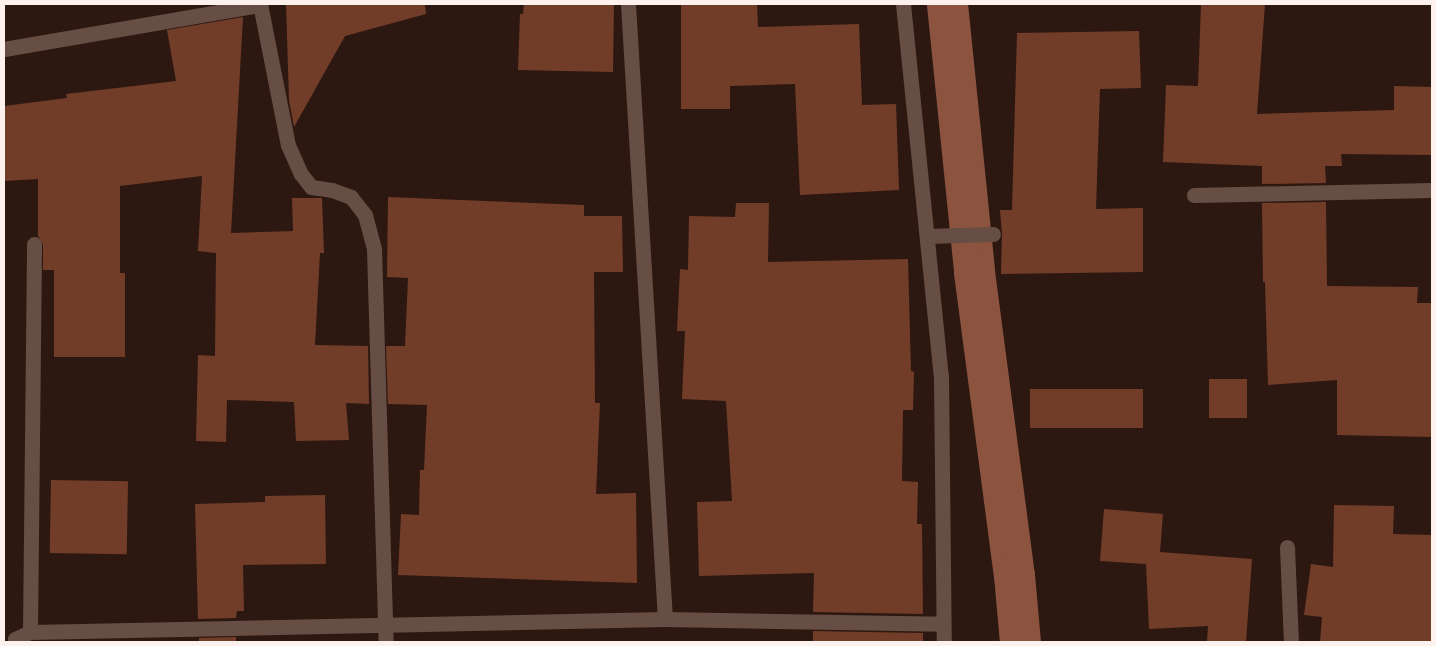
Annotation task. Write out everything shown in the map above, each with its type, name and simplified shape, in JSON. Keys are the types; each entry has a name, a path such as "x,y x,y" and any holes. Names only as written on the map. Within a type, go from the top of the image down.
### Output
{"street":[{"path":"4,49 260,4 288,145 301,174 311,187 332,190 351,197 365,215 374,249 386,642"},
{"path":"628,4 665,619"},
{"path":"903,4 941,376 944,642"},
{"path":"1194,196 1432,190"},
{"path":"927,236 993,234"},
{"path":"30,632 34,244"},
{"path":"1287,547 1291,642"},
{"path":"11,640 30,632 665,619 943,624"}],"building":[{"path":"286,4 425,4 426,14 345,36 294,127 289,100"},
{"path":"524,4 614,4 613,72 518,70 520,14 523,14"},
{"path":"681,4 757,4 758,27 859,24 862,105 896,104 899,190 800,195 795,84 730,86 730,109 681,109"},
{"path":"1201,4 1265,4 1257,114 1394,110 1394,86 1432,87 1432,155 1341,154 1342,166 1325,166 1326,183 1262,184 1262,166 1163,162 1166,85 1198,86"},
{"path":"243,17 231,233 293,231 292,198 322,198 324,253 320,253 315,345 368,346 369,404 346,403 349,440 296,441 294,402 227,400 226,442 196,441 198,355 215,356 216,253 198,251 202,176 120,186 120,273 125,273 125,357 54,357 54,270 43,270 43,244 38,236 38,179 4,181 4,106 67,98 66,94 176,81 167,30"},
{"path":"1139,31 1141,88 1100,89 1096,209 1143,208 1143,272 1001,274 1002,234 1000,210 1012,210 1017,33"},
{"path":"388,197 584,205 584,216 622,216 623,272 594,272 595,403 600,403 596,494 636,493 637,583 398,575 401,514 419,515 420,470 424,470 427,405 388,404 386,346 405,346 408,278 387,277"},
{"path":"1326,202 1327,286 1418,287 1417,303 1432,303 1432,437 1337,435 1337,380 1268,385 1265,282 1263,282 1262,203"},
{"path":"736,203 769,203 768,262 908,259 911,371 914,372 913,410 903,410 902,481 918,482 917,524 922,524 923,614 813,612 814,573 699,576 697,502 732,501 726,401 682,399 685,331 677,331 680,269 688,270 689,216 735,217"},
{"path":"1209,379 1247,379 1247,418 1209,418"},
{"path":"1030,389 1143,389 1143,428 1030,428"},
{"path":"51,480 128,481 127,554 50,553"},
{"path":"325,495 326,564 243,565 244,611 237,611 236,618 198,619 195,504 265,502 265,496"},
{"path":"1334,505 1394,506 1393,534 1432,535 1432,642 1320,642 1322,617 1304,615 1311,564 1333,567"},
{"path":"1104,509 1163,514 1160,552 1252,559 1246,642 1207,642 1208,626 1149,629 1146,564 1100,561"},
{"path":"813,631 923,633 923,642 813,642"},
{"path":"236,637 236,642 199,642 199,638"}],"waterway":[{"path":"947,4 974,272 1014,575 1020,642"}]}
